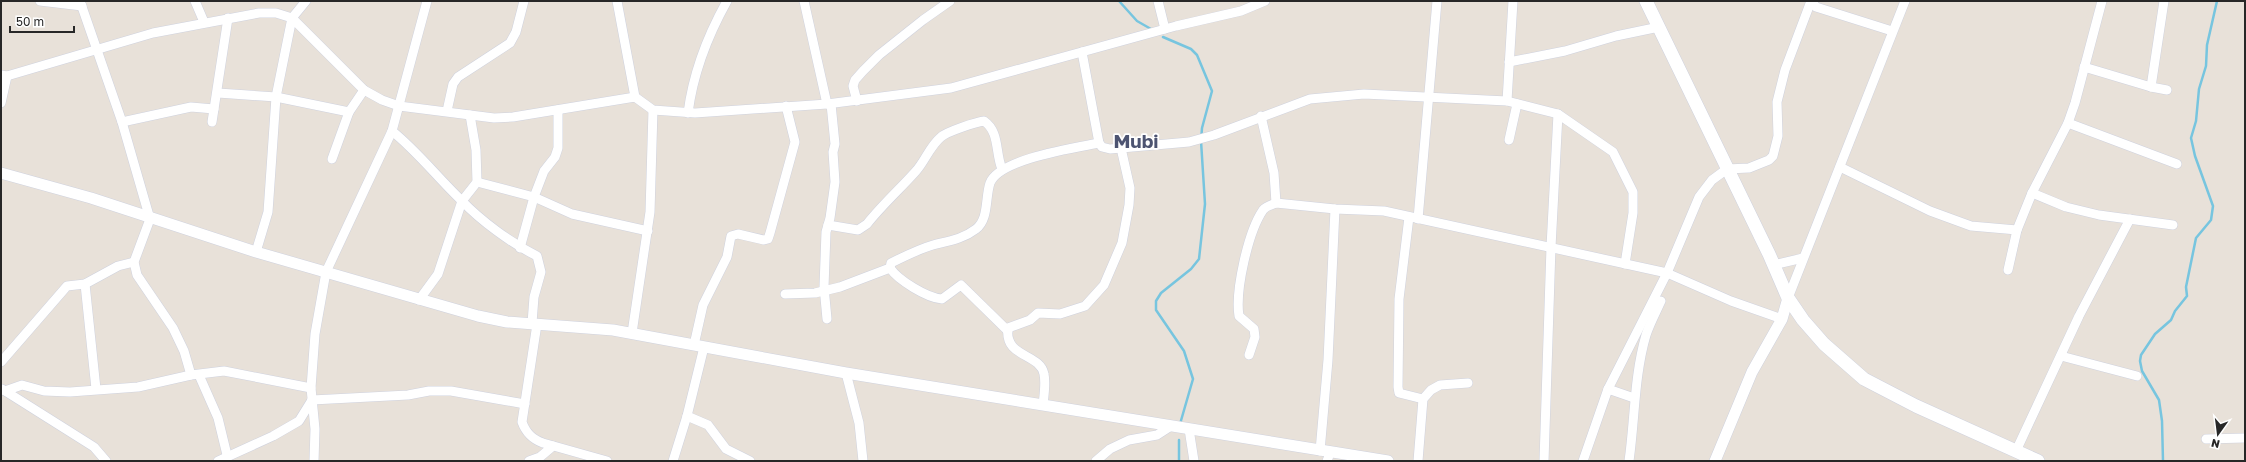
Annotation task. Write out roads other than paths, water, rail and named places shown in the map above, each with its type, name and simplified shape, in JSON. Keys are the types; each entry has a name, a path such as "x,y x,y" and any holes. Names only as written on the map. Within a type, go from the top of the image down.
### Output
{"main road":[{"path":"1646,1 1788,298 1803,320 1824,344 1864,379 1916,406 2038,461"}],"street":[{"path":"40,1 81,4 122,122 150,219 134,262 137,275 155,298 173,328 195,375 218,418 227,455"},
{"path":"195,1 204,22"},
{"path":"314,461 315,429 311,388 315,334 326,272 392,131 427,1"},
{"path":"447,111 453,84 458,77 510,43 516,32 524,1"},
{"path":"617,1 635,97 653,110 688,113 829,104 951,88 1165,29 1241,11 1265,1"},
{"path":"688,113 691,91 701,60 714,24 727,1"},
{"path":"804,1 829,104 835,144 833,152 835,182 826,232 825,291 827,319"},
{"path":"857,101 853,86 855,80 863,71 879,55 923,20 939,11 950,1"},
{"path":"1158,1 1165,29"},
{"path":"1424,398 1399,393 1399,299 1413,218 1429,98 1437,1"},
{"path":"1507,101 1513,1"},
{"path":"1583,461 1608,389 1667,273 1698,197 1712,180 1727,169 1749,168 1769,160 1773,156 1778,136 1777,102 1785,70 1811,1 1816,7 1892,31"},
{"path":"1715,461 1752,372 1782,319 1803,258 1905,1"},
{"path":"2008,270 2017,230 2032,193 2068,123 2102,1"},
{"path":"2151,87 2164,1"},
{"path":"256,252 268,212 276,97 292,18 304,2"},
{"path":"1,103 4,75 153,33 204,22 259,13 276,13 292,18 364,90 399,106 494,118 513,117 635,97"},
{"path":"212,122 218,93 228,18"},
{"path":"1510,62 1565,51 1616,36 1659,27"},
{"path":"1082,52 1099,142 1102,147 1110,149 1189,142 1214,135 1261,116 1310,99 1364,94 1507,101 1558,114 1614,152 1633,192 1633,213 1625,264"},
{"path":"2084,67 2151,87 2167,90"},
{"path":"332,159 349,112 364,90"},
{"path":"218,93 276,97 349,112"},
{"path":"1509,140 1517,104"},
{"path":"673,461 687,416 699,346 703,305 727,256 732,236 738,234 764,240 768,239 770,233 795,142 786,106"},
{"path":"122,122 191,107 214,109"},
{"path":"520,248 534,197 544,171 555,157 558,148 558,110"},
{"path":"632,333 650,212 653,110"},
{"path":"1544,461 1551,247 1558,114"},
{"path":"419,300 438,274 462,201 477,182 476,150 470,115"},
{"path":"1261,116 1274,173 1276,203"},
{"path":"828,225 858,230 867,224 917,171 933,145 943,135 954,132 971,123 984,120 991,126 996,137 998,160 1002,169"},
{"path":"2068,123 2178,164"},
{"path":"392,131 412,147 462,201 520,248 537,256 541,272 534,297 535,324 522,422 524,428 535,440 607,461"},
{"path":"785,294 825,291 840,288 890,268 891,263 908,254 964,237 978,228 984,216 990,183 1002,169 1034,157 1099,142"},
{"path":"1043,405 1044,373 1040,366 1016,350 1009,342 1008,328 1030,320 1038,313 1060,314 1085,306 1104,284 1122,242 1130,205 1130,188 1121,148"},
{"path":"1840,167 1930,211 1971,226 2017,230"},
{"path":"1,173 91,198 150,219 256,252 478,316 535,324 632,333 846,373 1189,429 1326,455 1388,461"},
{"path":"477,182 534,197 572,214 648,231"},
{"path":"2032,193 2073,209 2099,215 2173,225"},
{"path":"1249,355 1255,337 1254,330 1239,316 1239,284 1260,216 1268,206 1276,203 1335,209 1384,211 1667,273 1731,302 1782,319"},
{"path":"1326,455 1328,360 1335,209"},
{"path":"2016,451 2061,356 2130,219"},
{"path":"1773,265 1803,258"},
{"path":"1,362 67,286 85,284 118,266 134,262"},
{"path":"890,268 905,281 934,298 942,299 961,285 1008,331"},
{"path":"85,284 96,389"},
{"path":"1629,461 1634,398 1646,337 1662,301"},
{"path":"2061,356 2137,376"},
{"path":"3,390 22,386 44,391 70,392 138,386 224,371 311,388"},
{"path":"846,373 859,423 863,461"},
{"path":"1418,461 1424,398 1431,390 1440,385 1468,383"},
{"path":"1608,389 1634,398"},
{"path":"3,390 94,447 106,461"},
{"path":"312,400 408,395 436,391 451,391 525,404"},
{"path":"218,461 227,455 273,436 299,421 312,400"},
{"path":"687,416 708,425 726,449 750,461"},
{"path":"1096,461 1110,449 1129,440 1157,435 1171,426"},
{"path":"1189,429 1194,461"},
{"path":"2206,439 2245,438"},
{"path":"529,461 540,457 553,446"}],"waterway":[{"path":"1119,1 1137,21 1151,29"},
{"path":"2163,461 2162,421 2159,400 2142,371 2140,361 2141,355 2155,334 2171,320 2175,311 2187,296 2186,287 2196,238 2211,220 2213,206 2195,156 2191,138 2196,121 2199,89 2206,66 2207,45 2217,1"},
{"path":"1163,37 1191,49 1197,55 1212,91 1202,128 1201,141 1205,204 1199,259 1191,269 1161,293 1156,301 1156,310 1184,351 1193,379 1180,424"},
{"path":"1179,440 1179,461"}],"district":[{"name":"Mubi","path":"1136,140"}]}
